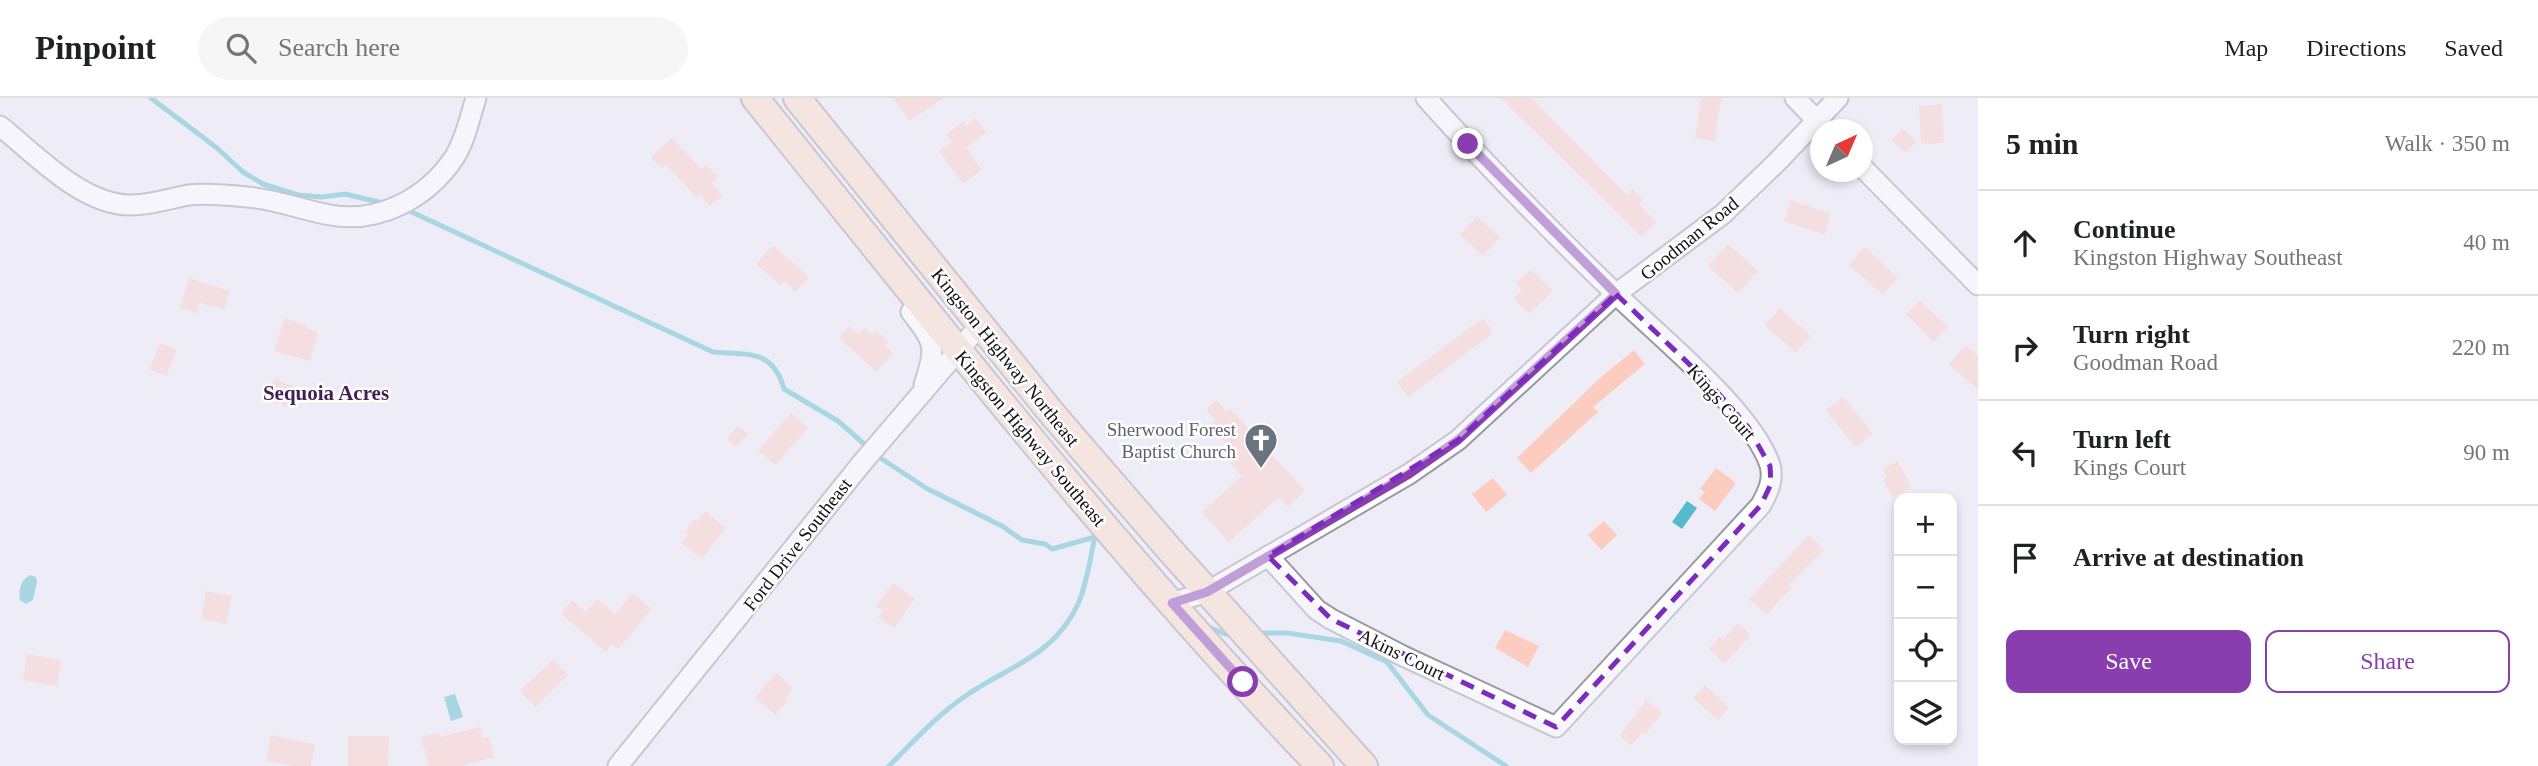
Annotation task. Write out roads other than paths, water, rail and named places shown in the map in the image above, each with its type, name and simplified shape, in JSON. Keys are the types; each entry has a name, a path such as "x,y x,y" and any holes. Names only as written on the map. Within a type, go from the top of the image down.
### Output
{"main road":[{"name":"Kingston Highway Southeast","path":"755,98 957,351 1172,603 1320,766"},
{"name":"Kingston Highway Northeast","path":"797,98 1054,416 1207,592 1364,766"}],"street":[{"path":"0,126 70,182 105,200 127,205 159,203 189,195 226,195 262,198 332,216 356,216 389,210 424,191 455,156 476,98"},
{"name":"Kings Court","path":"1426,98 1616,294 1712,386 1748,427 1770,466 1771,484 1761,505 1556,727"},
{"path":"1795,98 1815,119"},
{"name":"Goodman Road","path":"1825,119 1838,98"},
{"name":"Goodman Road","path":"1172,603 1207,592 1409,474 1458,440 1616,294 1723,214 1810,134"},
{"path":"1873,177 1978,285"},
{"path":"835,197 882,275 927,333 933,356 921,394"},
{"name":"Ford Drive Southeast","path":"618,766 862,463 980,325"},
{"name":"Akins Court","path":"1268,556 1317,610 1332,619 1403,656 1556,727"},
{"path":"602,766 631,749"}],"water":[{"path":"1687,501 1697,508 1682,529 1672,522"},
{"path":"30,575 36,577 37,582 33,600 26,604 20,600 20,589 24,579"},
{"path":"455,694 463,717 451,721 444,697"}],"waterway":[{"path":"151,98 217,148 243,172 263,184 298,195 322,197 345,194 387,204"},
{"path":"403,208 713,352 748,354 766,361 779,376 784,389 838,421 879,457 926,488 1002,526 1022,540 1045,544 1052,549 1095,537"},
{"path":"889,766 954,704 1028,659 1056,637 1078,604 1095,537"},
{"path":"1114,556 1146,594"},
{"path":"1204,625 1225,634 1234,634"},
{"path":"1258,633 1287,633 1341,641 1387,662 1428,715 1506,766"}],"place":[{"name":"Sherwood Forest Baptist Church","path":"1261,470"}],"district":[{"name":"Sequoia Acres","path":"326,393"}]}
